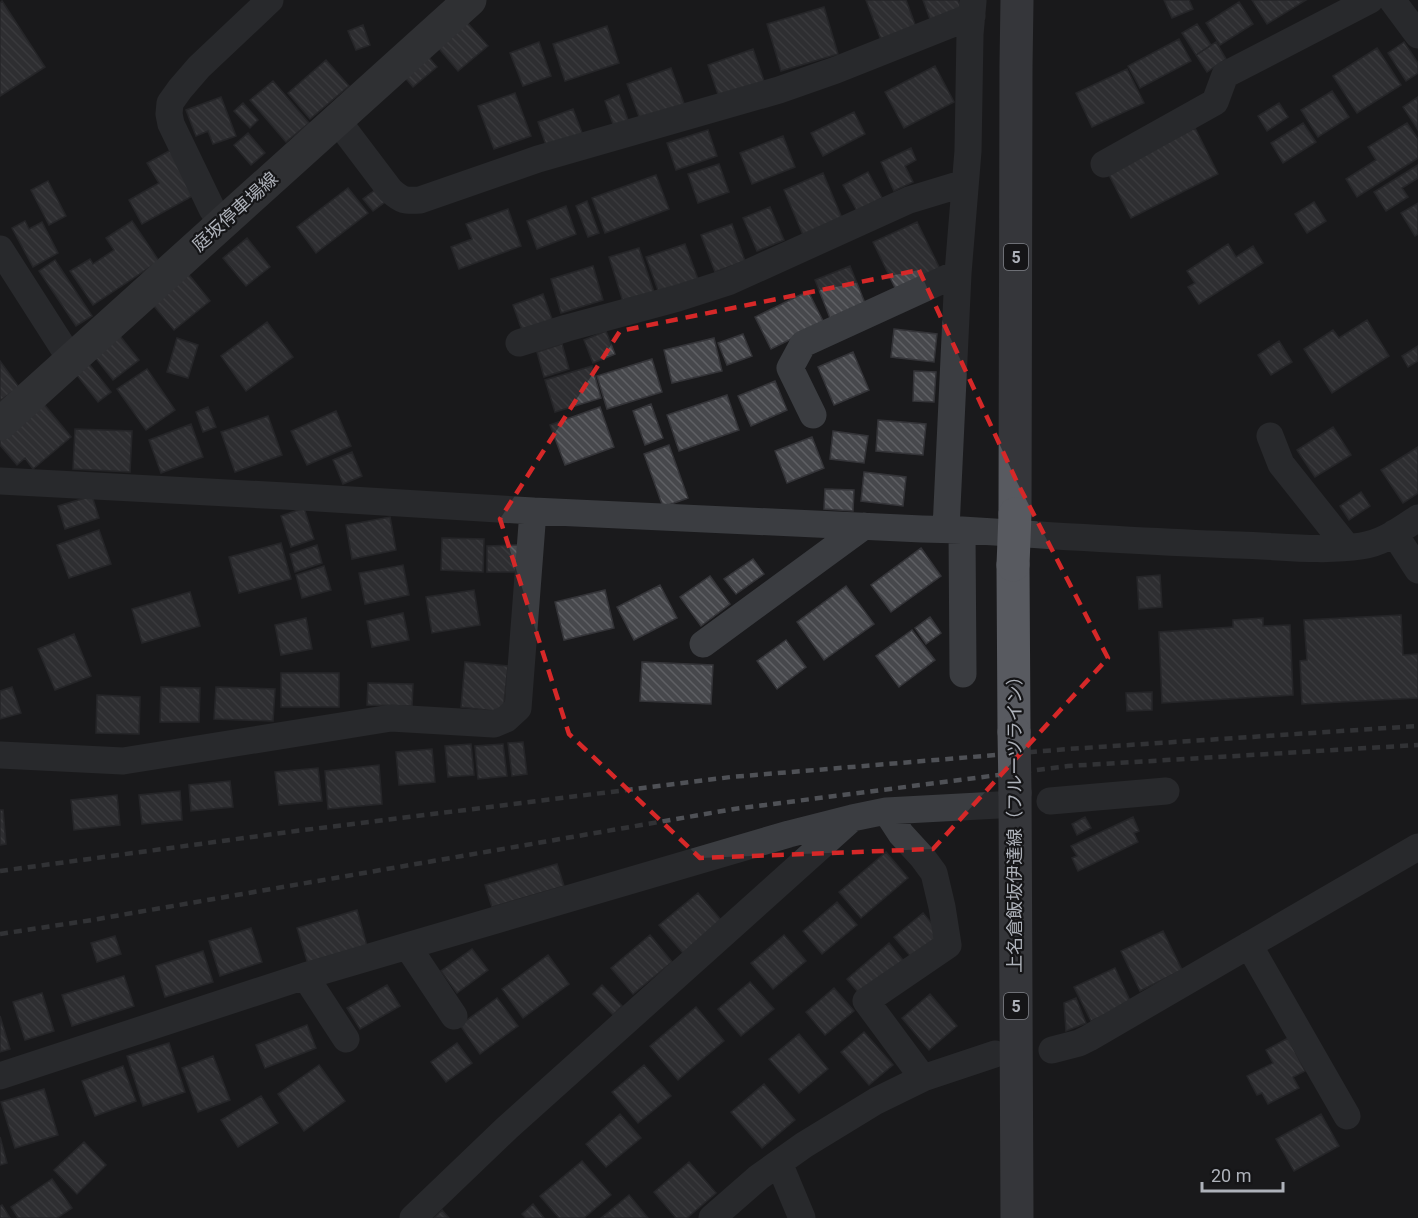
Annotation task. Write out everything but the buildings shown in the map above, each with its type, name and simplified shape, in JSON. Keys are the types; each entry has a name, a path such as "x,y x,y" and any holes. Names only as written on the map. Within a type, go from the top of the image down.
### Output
{"main road":[{"name":"庭坂停車場線","path":"0,424 470,0"},
{"name":"上名倉飯坂伊達線（フルーツライン）","path":"1017,0 1014,732 1006,799 1017,1218"}],"street":[{"path":"222,223 212,208 171,124 170,103 199,67 270,0"},
{"path":"1104,164 1215,102 1225,75 1370,0"},
{"path":"1392,0 1418,35"},
{"path":"337,120 390,190 400,199 420,200 538,159 779,90 836,70 973,8"},
{"path":"963,674 954,530 958,273 969,151 970,34 973,8"},
{"path":"519,343 728,282 909,200 965,183"},
{"path":"0,249 71,360"},
{"path":"813,415 790,368 802,344 958,273"},
{"path":"1270,436 1281,464 1347,547"},
{"path":"0,481 533,511 1328,548 1372,543 1384,539 1418,518"},
{"path":"0,755 123,760 391,718 494,724 506,719 518,708 533,511"},
{"path":"703,644 864,526"},
{"path":"1394,533 1418,570"},
{"path":"1050,801 1166,791"},
{"path":"0,1076 304,976 789,834 886,811 1006,799"},
{"path":"886,811 901,834 934,873 948,945 866,1001 923,1078"},
{"path":"413,1218 507,1128 852,818"},
{"path":"1052,1050 1079,1043 1418,847"},
{"path":"1249,945 1347,1116"},
{"path":"408,947 454,1016"},
{"path":"304,976 346,1040"},
{"path":"712,1218 759,1178 804,1145 876,1101 923,1078 995,1054"},
{"path":"779,1163 802,1218"}],"highlighted area":[{"path":"919,270 1017,482 1108,658 933,849 700,858 569,734 500,519 620,331"}],"railway":[{"path":"0,871 296,831 731,777 1068,749 1418,726"},
{"path":"0,934 734,809 1068,766 1418,745"}]}
